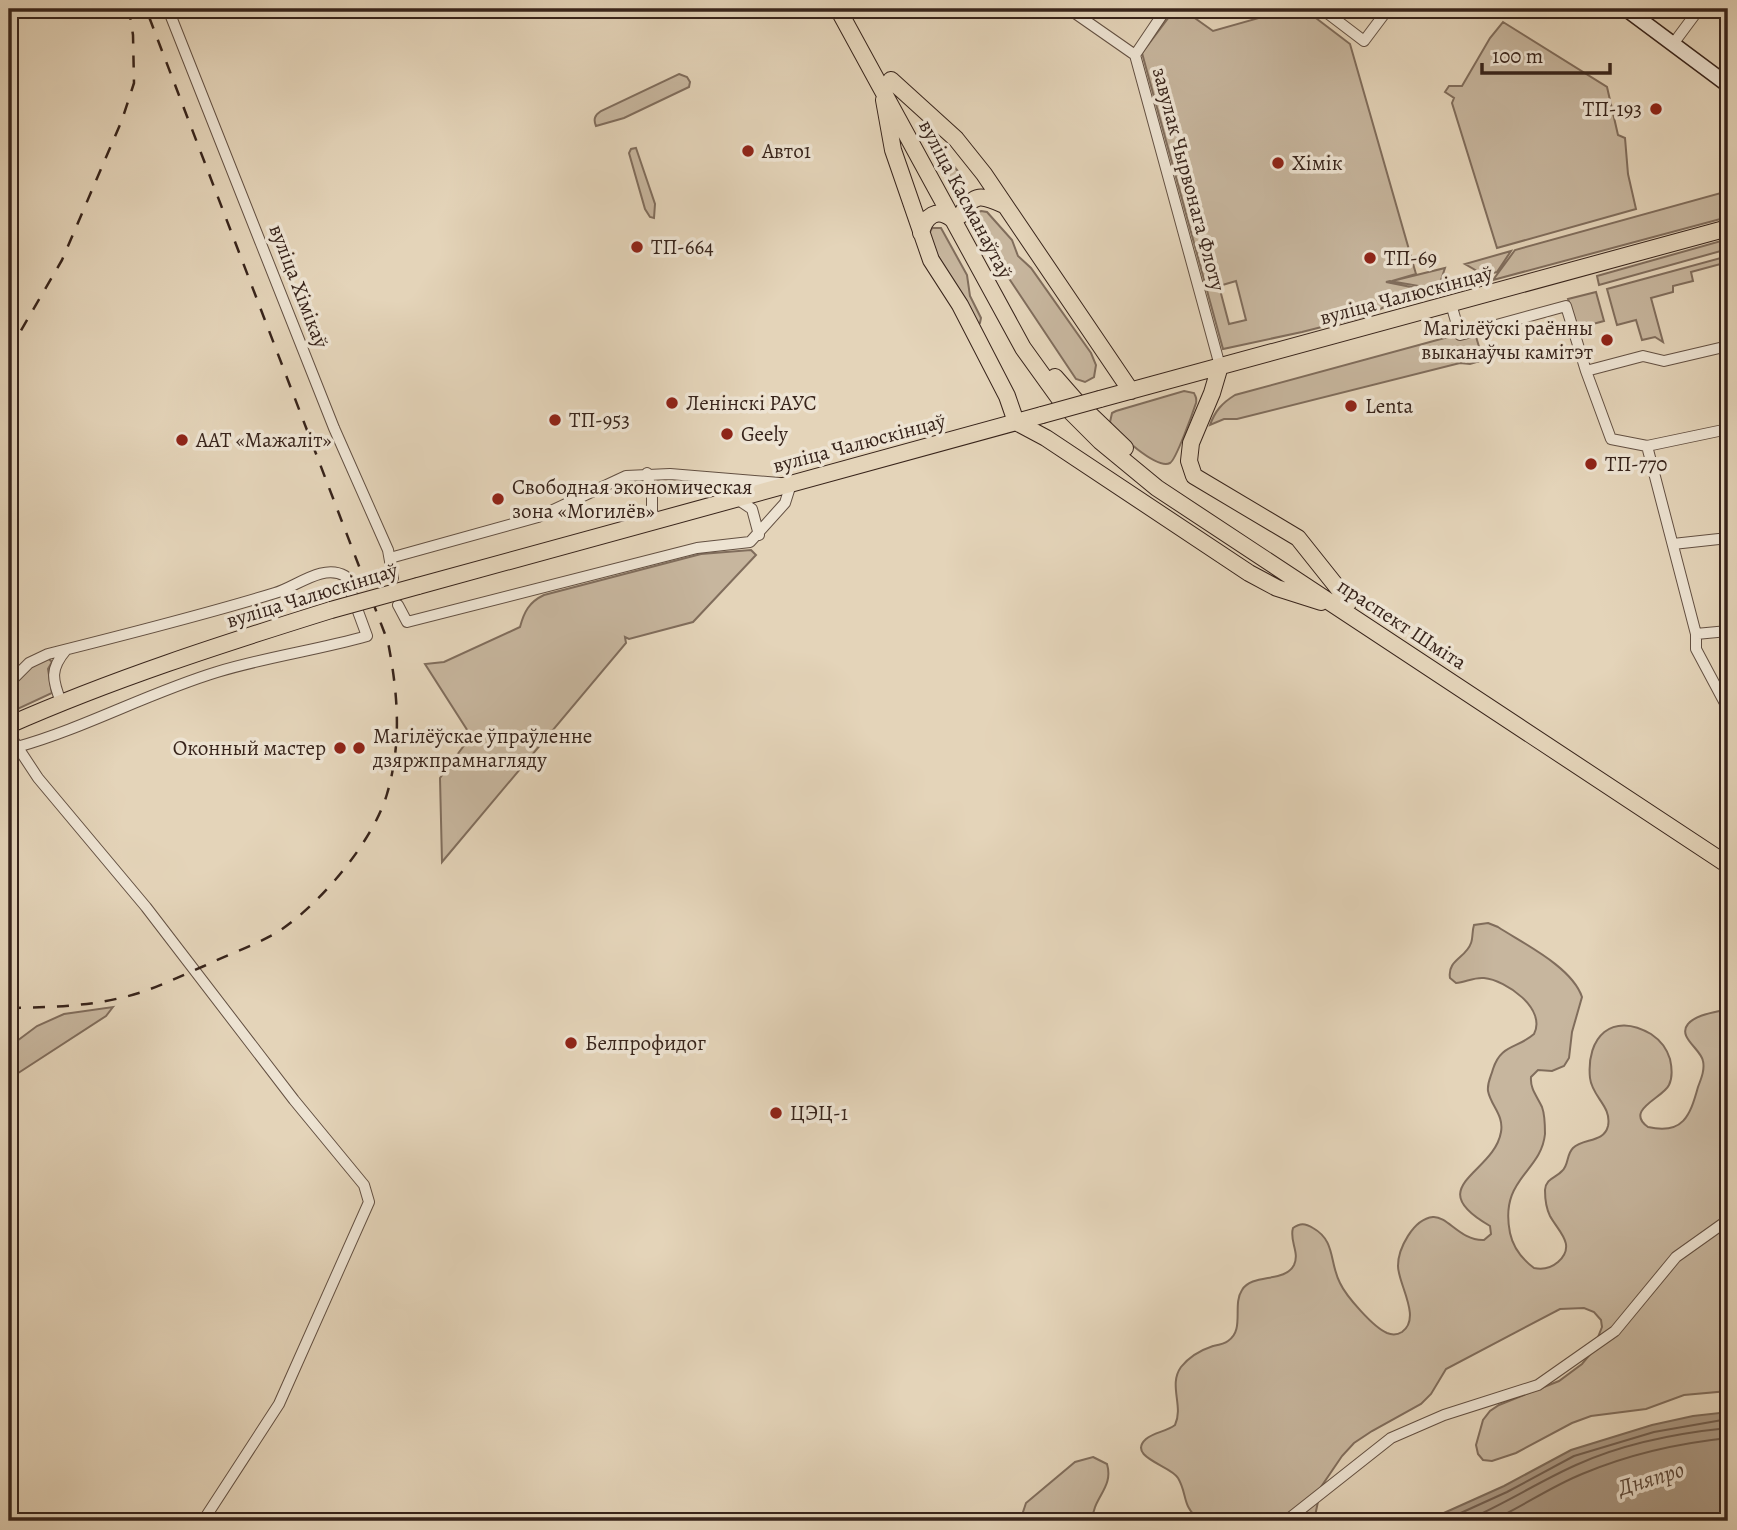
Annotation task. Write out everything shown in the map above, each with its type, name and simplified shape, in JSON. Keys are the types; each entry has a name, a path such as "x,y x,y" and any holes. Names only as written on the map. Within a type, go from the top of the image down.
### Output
{"main road":[{"name":"вуліца Касманаўтаў","path":"843,9 886,83 1023,348 1070,403"},
{"path":"1626,9 1728,85"},
{"path":"886,83 956,139 984,174 1131,391"},
{"path":"886,83 893,150 920,233 931,260 960,305 1007,396 1016,422 1046,438 1249,573 1277,588 1345,605"},
{"path":"920,233 927,218 942,213 957,217 975,198 986,197 1006,206"},
{"name":"вуліца Чалюскінцаў","path":"9,725 61,702 192,654 331,610 1728,228"},
{"path":"1220,366 1191,443 1189,461 1194,476 1298,538 1345,605"},
{"name":"праспект Шміта","path":"1070,403 1100,441 1157,488 1345,605 1728,855"},
{"name":"праспект Шміта","path":"1345,605 1728,865"}],"street":[{"name":"вуліца Хімікаў","path":"168,9 334,428 390,558 393,578"},
{"path":"1069,9 1135,55"},
{"name":"завулак Чырвонага Флоту","path":"1166,9 1135,55 1220,366"},
{"path":"1322,9 1364,41 1388,9"},
{"path":"1673,44 1699,9"},
{"path":"1451,304 1460,335 1566,306 1611,439 1647,446 1728,429"},
{"path":"1586,371 1643,356 1664,361 1728,346"},
{"path":"1647,446 1696,634 1696,649 1728,709"},
{"path":"648,473 652,494 652,521"},
{"path":"390,558 538,517 626,476 648,473 791,484 785,503 750,542 697,548 407,622 398,605"},
{"path":"737,498 752,509 759,535"},
{"path":"1673,544 1728,538"},
{"path":"9,683 29,663 48,654 222,609 281,592 318,575 338,572 345,576 367,636 219,671 155,693 55,737 16,747"},
{"path":"1696,634 1728,631"},
{"path":"61,702 53,672 57,661 66,650"},
{"path":"9,734 38,778 146,907 294,1100 364,1185 369,1202 279,1404 203,1521"},
{"path":"1286,1521 1391,1438 1444,1415 1538,1385 1615,1331 1676,1257 1728,1220"}],"shaded area":[{"name":"Хімік","path":"1175,9 1182,9 1213,31 1273,14 1277,9 1304,9 1350,44 1416,274 1392,281 1445,268 1440,283 1430,288 1386,282 1426,290 1428,294 1390,304 1369,315 1223,349 1142,53","holes":["1236,281 1246,320 1229,324 1219,286"]},
{"path":"1503,22 1607,87 1618,135 1625,138 1628,174 1636,209 1497,248 1452,103 1454,98 1445,92 1449,86 1462,86 1490,38"},
{"path":"679,74 687,77 689,87 624,118 596,126 595,117 601,111"},
{"path":"933,146 939,147 960,174 962,184 958,191 954,191 931,151"},
{"path":"636,148 655,204 654,218 650,217 645,209 629,153"},
{"path":"1728,191 1728,217 1493,280 1515,250"},
{"path":"981,211 987,212 1012,240 1018,256 1031,268 1091,353 1096,365 1094,377 1085,382 1076,379 972,223 974,215"},
{"path":"932,228 941,228 967,275 970,296 981,318 980,323 976,324 934,249 928,236"},
{"path":"1728,239 1728,249 1599,285 1597,276"},
{"path":"1511,251 1497,272 1484,275 1465,264"},
{"path":"1728,256 1728,262 1691,272 1693,281 1673,286 1673,292 1651,298 1663,342 1655,337 1642,340 1636,320 1617,325 1607,289"},
{"path":"1596,292 1604,321 1578,328 1568,299"},
{"path":"1474,330 1483,360 1470,364 1460,363 1237,419 1224,419 1210,425 1220,408 1235,395"},
{"path":"1184,391 1194,393 1196,403 1170,463 1164,464 1147,456 1128,442 1110,422 1112,413 1116,411"},
{"path":"751,550 756,555 693,622 629,639 625,637 626,643 442,862 440,778 471,736 425,664 444,662 520,627 528,608 544,595 701,554"},
{"path":"48,658 52,662 48,669 52,693 9,713 11,693 18,678"},
{"path":"1488,923 1558,966 1577,986 1582,997 1572,1032 1569,1058 1564,1066 1552,1071 1538,1070 1531,1077 1533,1089 1543,1110 1545,1134 1536,1158 1515,1188 1508,1215 1513,1243 1522,1257 1534,1268 1553,1266 1566,1250 1564,1238 1548,1210 1545,1190 1547,1183 1564,1169 1573,1148 1598,1138 1608,1126 1605,1107 1594,1091 1590,1078 1592,1051 1597,1040 1604,1032 1624,1025 1651,1034 1663,1045 1671,1062 1670,1082 1665,1090 1647,1104 1640,1115 1648,1127 1669,1128 1677,1126 1688,1115 1703,1071 1701,1056 1687,1038 1685,1029 1696,1018 1728,1009 1728,1391 1684,1395 1646,1409 1591,1416 1572,1423 1516,1453 1492,1461 1483,1460 1476,1445 1483,1420 1490,1411 1559,1381 1582,1364 1592,1352 1602,1327 1601,1320 1594,1312 1584,1308 1560,1309 1446,1369 1431,1394 1421,1404 1354,1443 1321,1487 1314,1521 1200,1521 1187,1505 1178,1478 1146,1456 1141,1445 1149,1437 1175,1425 1178,1410 1176,1381 1181,1367 1196,1354 1225,1343 1233,1336 1242,1290 1253,1281 1290,1271 1296,1260 1293,1228 1305,1224 1320,1233 1329,1246 1340,1283 1348,1295 1360,1311 1381,1330 1393,1334 1402,1332 1408,1326 1410,1318 1398,1266 1401,1251 1413,1229 1433,1217 1444,1220 1468,1237 1484,1240 1491,1234 1490,1226 1470,1212 1461,1200 1461,1190 1496,1146 1501,1132 1501,1121 1488,1091 1496,1061 1505,1051 1534,1034 1536,1024 1530,1006 1503,984 1480,978 1456,983 1450,978 1451,967 1469,948 1474,925"},
{"path":"113,1007 106,1016 9,1079 9,1047 37,1026 64,1014"},
{"path":"1093,1457 1107,1464 1108,1480 1092,1521 1020,1521 1026,1503 1075,1462"}],"water":[{"name":"Дняпро","path":"1728,1412 1728,1521 1426,1521 1504,1486 1571,1450 1652,1425"}],"railway":[{"path":"9,351 62,260 122,120 134,83 133,35 129,9"},
{"path":"9,1008 78,1005 131,995 173,980 276,933 309,907 357,852 380,813 395,756 396,699 388,642 146,9"}],"place":[{"name":"ТП-193","path":"1656,109"},
{"name":"Авто1","path":"748,151"},
{"name":"Хімік","path":"1278,163"},
{"name":"ТП-664","path":"637,247"},
{"name":"ТП-69","path":"1370,258"},
{"name":"Магілёўскі раённы выканаўчы камітэт","path":"1607,340"},
{"name":"Ленінскі РАУС","path":"672,403"},
{"name":"Lenta","path":"1351,406"},
{"name":"ТП-953","path":"555,420"},
{"name":"Geely","path":"727,434"},
{"name":"ААТ «Мажаліт»","path":"182,440"},
{"name":"ТП-770","path":"1591,464"},
{"name":"Свободная экономическая зона «Могилёв»","path":"498,499"},
{"name":"Оконный мастер","path":"340,748"},
{"name":"Магілёўскае ўпраўленне дзяржпрамнагляду","path":"359,748"},
{"name":"Белпрофидог","path":"571,1043"},
{"name":"ЦЭЦ-1","path":"776,1113"}]}
